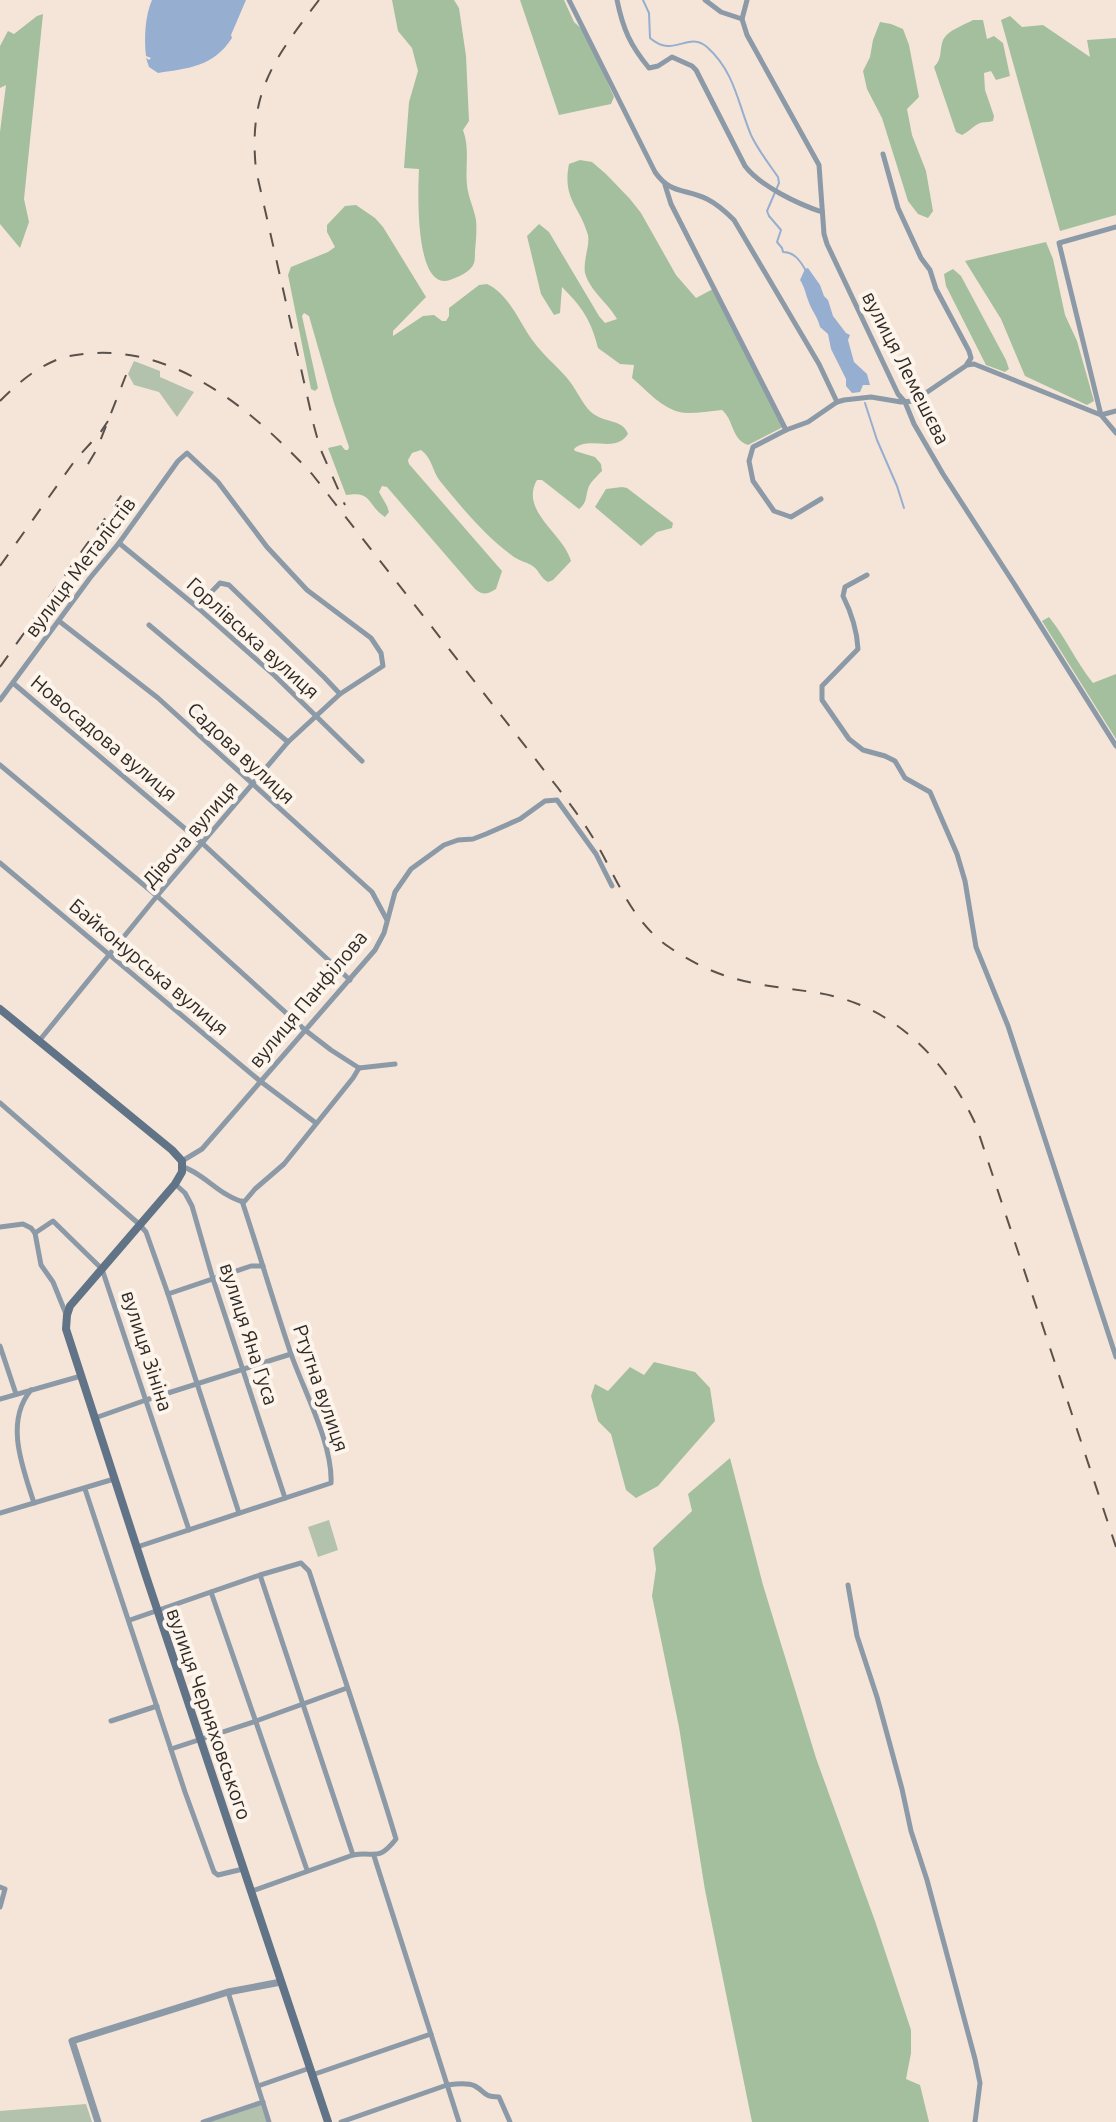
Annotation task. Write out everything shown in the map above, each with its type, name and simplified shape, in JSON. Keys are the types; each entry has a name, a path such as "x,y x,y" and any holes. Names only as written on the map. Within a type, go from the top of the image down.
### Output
{"main road":[{"path":"0,1009 172,1150 182,1164"},
{"name":"вулиця Панфілова","path":"67,1315 75,1300 175,1184 182,1164"},
{"name":"вулиця Черняховського","path":"67,1315 66,1329 81,1376 328,2122"}],"street":[{"path":"569,0 786,430"},
{"path":"617,0 624,30 634,50 649,68 672,57 696,70 753,176 799,204 822,212"},
{"path":"705,0 721,12 742,19 747,0"},
{"name":"вулиця Лемешєва","path":"742,19 747,35 819,165 824,234 898,394 943,474 1116,746"},
{"path":"821,499 791,517 774,511 753,481 749,461 753,447 808,422 837,402 871,397 914,401 967,365 971,358 898,208 883,154"},
{"path":"665,185 706,198 734,220 819,364 837,402"},
{"path":"1116,227 1059,243 1101,415 1116,433"},
{"path":"967,365 980,366 1101,415 1116,411"},
{"name":"вулиця Металістів","path":"0,700 187,453 218,482 267,547 307,590 371,638 381,653 383,666"},
{"name":"Горлівська вулиця","path":"119,543 275,676 362,761"},
{"path":"867,575 845,587 843,596 855,623 858,649 822,686 822,700 849,739 863,750 895,761 905,778 930,792 957,854 965,881 976,947 1008,1026 1116,1357"},
{"path":"197,607 220,583 229,585 340,694"},
{"name":"Садова вулиця","path":"59,621 158,698 372,892 388,921"},
{"path":"149,625 288,742"},
{"name":"Дівоча вулиця","path":"39,1041 288,742 340,694 383,666"},
{"name":"Новосадова вулиця","path":"13,683 202,843 350,980"},
{"path":"0,765 157,896 331,1050 359,1068 395,1064"},
{"name":"вулиця Панфілова","path":"182,1164 202,1149 375,950 388,921 395,892 411,869 444,845 473,839 520,819 545,801 557,800 596,854 612,886"},
{"name":"Байконурська вулиця","path":"0,863 260,1081 316,1123"},
{"path":"182,1164 210,1185 243,1202 284,1164 359,1068"},
{"path":"0,1103 146,1232 239,1513"},
{"name":"вулиця Яна Гуса","path":"175,1184 185,1193 192,1206 285,1498"},
{"name":"Ртутна вулиця","path":"137,1547 331,1483 332,1471 320,1431 291,1354 243,1202"},
{"name":"вулиця Зініна","path":"35,1233 53,1221 102,1269 189,1530"},
{"path":"0,1227 23,1224 35,1233 42,1268 53,1282 67,1315"},
{"path":"168,1294 251,1266 264,1267"},
{"path":"0,1346 16,1394"},
{"path":"95,1418 291,1354"},
{"path":"0,1399 81,1376"},
{"path":"31,1390 18,1411 18,1450 34,1503"},
{"path":"0,1513 115,1479"},
{"path":"85,1489 214,1872 223,1875 244,1868"},
{"path":"130,1620 301,1563 309,1571 396,1839 389,1849 374,1856 353,1855 252,1891"},
{"path":"260,1575 353,1855"},
{"path":"848,1585 857,1636 877,1697 975,2059 980,2083 975,2122"},
{"path":"211,1592 307,1870"},
{"path":"171,1749 347,1688"},
{"path":"111,1721 157,1706"},
{"path":"374,1856 459,2122"},
{"path":"0,1907 3,1888"},
{"path":"98,2122 72,2041 228,1992 281,1982"},
{"path":"228,1992 269,2122"},
{"path":"258,2086 431,2034"},
{"path":"341,2122 447,2085 473,2084 486,2096 499,2097 510,2122"},
{"path":"203,2122 263,2102"}],"green space":[{"path":"392,0 454,0 459,8 466,56 469,121 463,130 467,151 467,185 476,232 475,261 464,274 450,280 438,279 430,271 421,236 419,169 404,168 409,102 418,71 412,48 398,31"},
{"path":"520,0 564,0 574,22 585,32 614,97 611,104 559,115"},
{"path":"43,14 24,199 29,222 20,248 0,224 0,132 6,85 0,88 0,46 8,31 14,34"},
{"path":"1010,16 1022,27 1043,25 1090,57 1087,40 1116,38 1116,215 1060,231 1001,20"},
{"path":"973,20 983,20 987,39 994,36 1003,43 1010,76 996,80 991,71 984,73 993,121 978,124 962,135 956,132 934,67 945,36"},
{"path":"880,22 903,29 909,45 919,97 907,109 912,135 926,171 933,211 928,218 918,214 908,201 882,118 867,89 863,71"},
{"path":"580,160 592,162 630,199 676,275 696,298 713,289 783,427 748,445 735,434 722,410 688,413 672,409 632,378 634,365 620,364 598,348 585,314 562,287 560,313 554,315 541,294 527,236 539,224 549,232 599,316 605,323 617,319 591,286 585,273 588,235 570,194 567,176 569,164"},
{"path":"356,205 383,227 426,297 393,331 393,336 423,316 434,315 446,321 449,308 479,285 487,284 508,301 533,341 570,382 588,409 621,425 628,434 616,443 580,445 574,449 595,457 602,471 589,486 579,509 542,480 537,480 533,491 538,512 571,561 553,580 545,580 534,567 514,557 484,531 440,481 421,450 412,453 409,464 502,571 493,591 483,593 475,589 387,487 382,486 379,492 389,512 385,517 365,497 346,495 328,448 341,445 348,450 349,447 309,316 304,313 302,316 318,388 315,391 311,389 288,275 291,267 335,247 327,225 345,206"},
{"path":"1046,242 1053,259 1065,315 1077,341 1094,401 1087,405 1025,376 1001,319 965,261"},
{"path":"953,269 961,276 1006,360 1009,369 1005,372 986,365 946,286 944,274"},
{"path":"134,361 160,371 160,377 194,392 177,417 159,392 134,385 128,374"},
{"path":"622,487 673,523 672,528 657,532 641,546 595,507 606,489"},
{"path":"1049,617 1093,683 1116,674 1116,739 1042,621"},
{"path":"654,1362 695,1372 710,1388 715,1421 658,1486 636,1498 626,1490 611,1434 598,1421 591,1396 595,1384 608,1391 630,1367 644,1375"},
{"path":"730,1458 763,1585 816,1758 911,2030 906,2079 920,2085 929,2122 752,2122 705,1890 679,1727 652,1596 656,1569 653,1548 692,1511 688,1494"},
{"path":"329,1520 338,1550 318,1557 308,1527"},
{"path":"86,2104 92,2122 0,2122 0,2111"},
{"path":"261,2105 267,2122 210,2122"}],"water":[{"path":"152,0 246,0 232,38 217,55 200,64 158,73 149,67 146,58 151,58 146,56 145,35"},
{"path":"808,268 828,300 833,316 850,335 848,340 854,362 867,374 870,385 863,385 860,392 852,393 846,386 828,334 820,327 809,304 800,280"}],"waterway":[{"path":"643,0 649,13 650,38 666,46 693,41 700,43 724,67 751,135 778,177 779,183 767,211 781,230 777,242 783,252 796,257 806,271"},
{"path":"865,403 904,508"}],"railway":[{"path":"319,0 289,40 268,78 256,119 256,170 314,426 320,448 345,505"},
{"path":"0,401 25,378 46,365 69,356 95,353 127,355 158,362 216,390 267,430 312,474 558,788 590,833 633,909 655,936 709,970 764,985 837,997 861,1005 903,1030 938,1063 976,1125 1116,1547"},
{"path":"88,464 126,375"},
{"path":"0,566 76,459 108,421"},
{"path":"0,667 128,486"}]}
